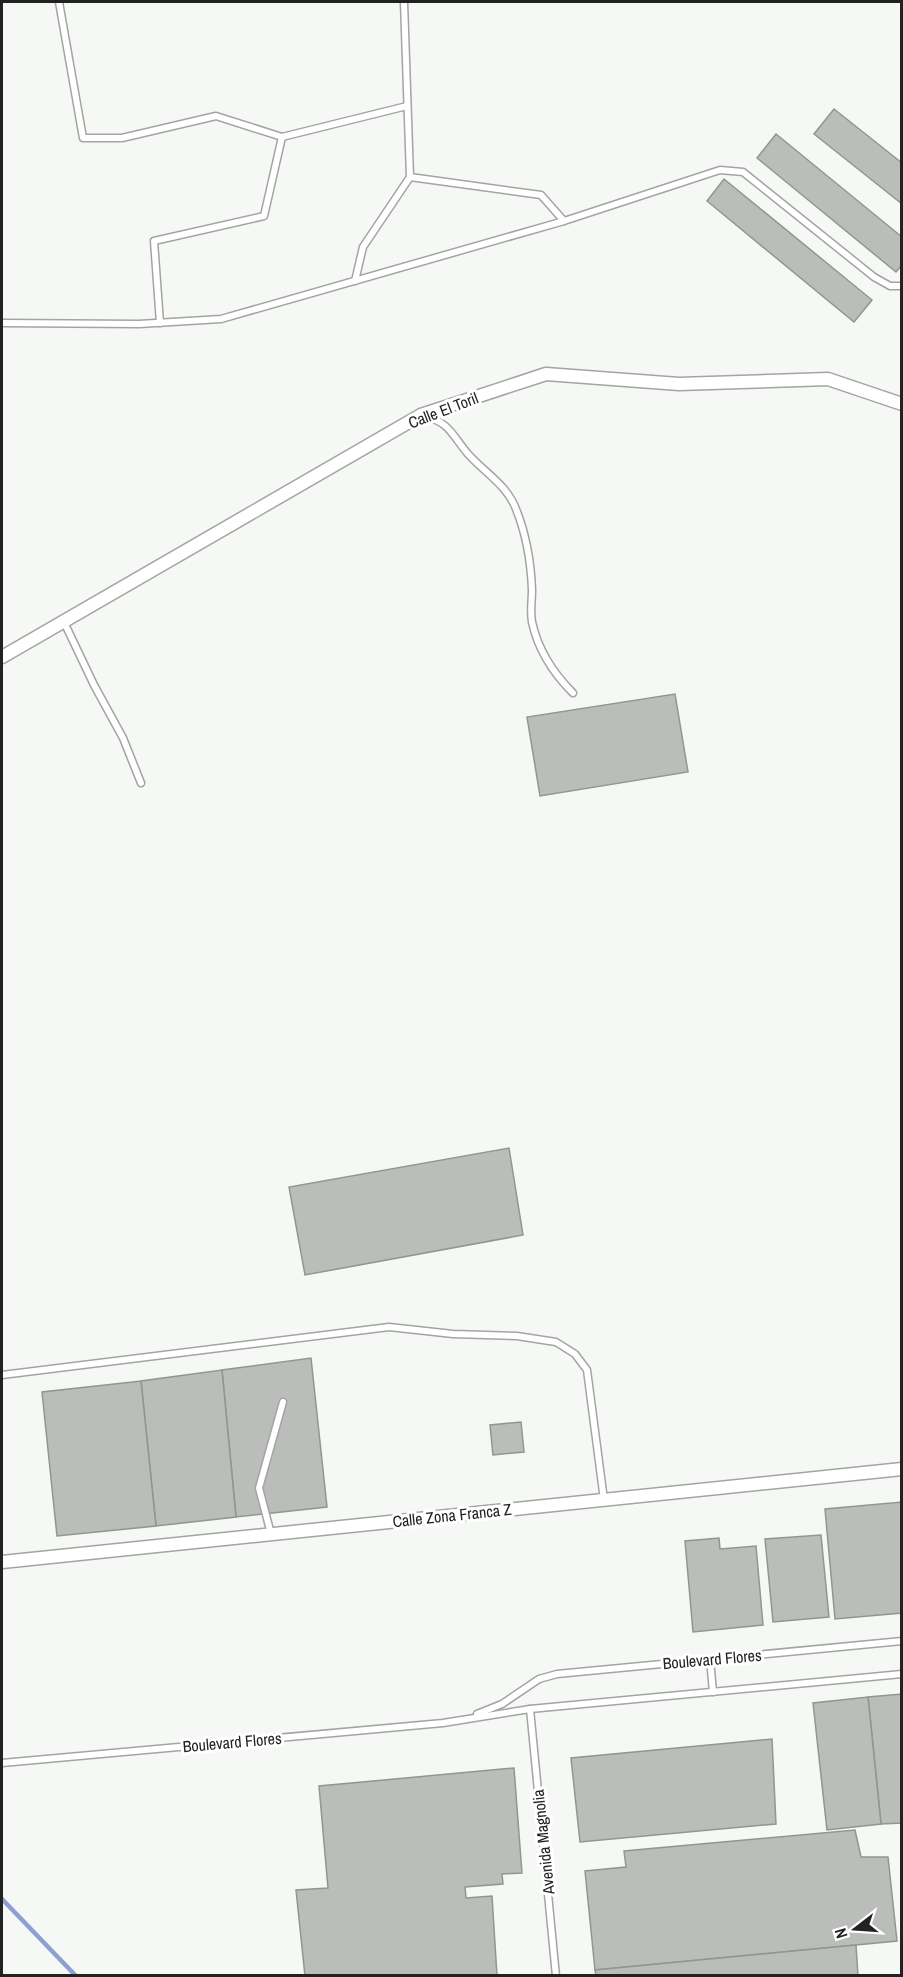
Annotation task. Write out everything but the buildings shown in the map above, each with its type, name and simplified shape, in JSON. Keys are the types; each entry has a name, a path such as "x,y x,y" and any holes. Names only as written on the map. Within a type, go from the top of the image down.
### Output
{"street":[{"name":"Calle El Toril","path":"2,657 421,415 546,374 679,384 828,379 902,404"},
{"name":"Calle Zona Franca Z","path":"2,1562 902,1469"}],"lane":[{"path":"59,2 83,138 122,138 216,116 282,137 406,106"},
{"path":"356,281 363,247 410,177 404,2"},
{"path":"160,323 154,241 264,216 282,137"},
{"path":"2,323 160,323 221,319 564,221 720,170 743,172 874,277 890,286 902,286"},
{"path":"410,177 541,195 564,221"},
{"path":"421,415 440,420 451,430 467,453 506,490 516,507 524,533 529,563 532,621 537,638 551,667 573,693"},
{"path":"64,621 94,685 123,738 141,783"},
{"path":"2,1375 389,1327 453,1334 517,1336 556,1342 575,1354 587,1370 604,1500"},
{"path":"271,1534 259,1488 283,1402"},
{"name":"Boulevard Flores","path":"462,1719 502,1704 526,1686 547,1676 902,1641"},
{"path":"710,1659 713,1692"},
{"name":"Boulevard Flores","path":"2,1763 902,1674"},
{"name":"Avenida Magnolia","path":"530,1709 556,1976"}],"waterway":[{"path":"2,1899 76,1976"}]}
